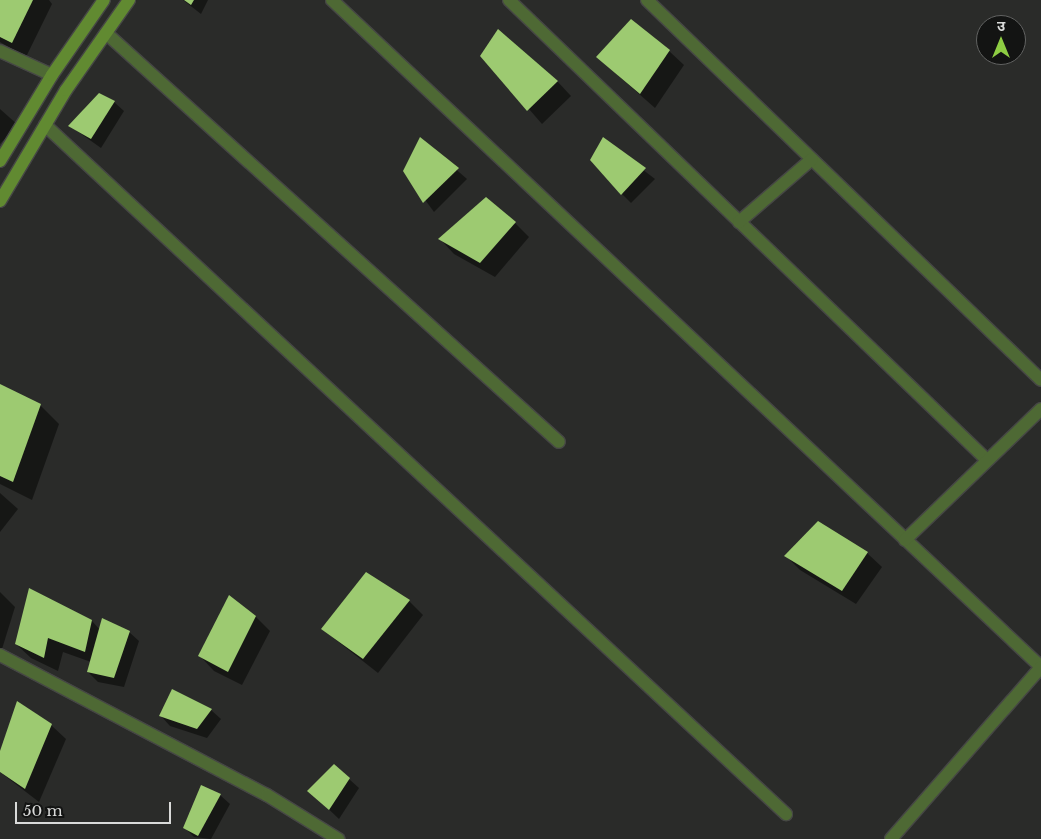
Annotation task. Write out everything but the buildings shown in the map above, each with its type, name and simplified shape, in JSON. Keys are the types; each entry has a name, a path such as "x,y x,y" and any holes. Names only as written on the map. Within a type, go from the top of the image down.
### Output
{"street":[{"path":"0,161 52,75 104,0"},
{"path":"0,201 45,125 129,0"},
{"path":"332,0 1041,667 891,839"},
{"path":"647,0 1041,380"},
{"path":"514,2 739,222 987,460"},
{"path":"106,33 559,442"},
{"path":"0,51 52,75"},
{"path":"45,125 786,814"},
{"path":"739,222 812,159"},
{"path":"905,540 1041,409"},
{"path":"0,655 267,795 338,839"}]}
